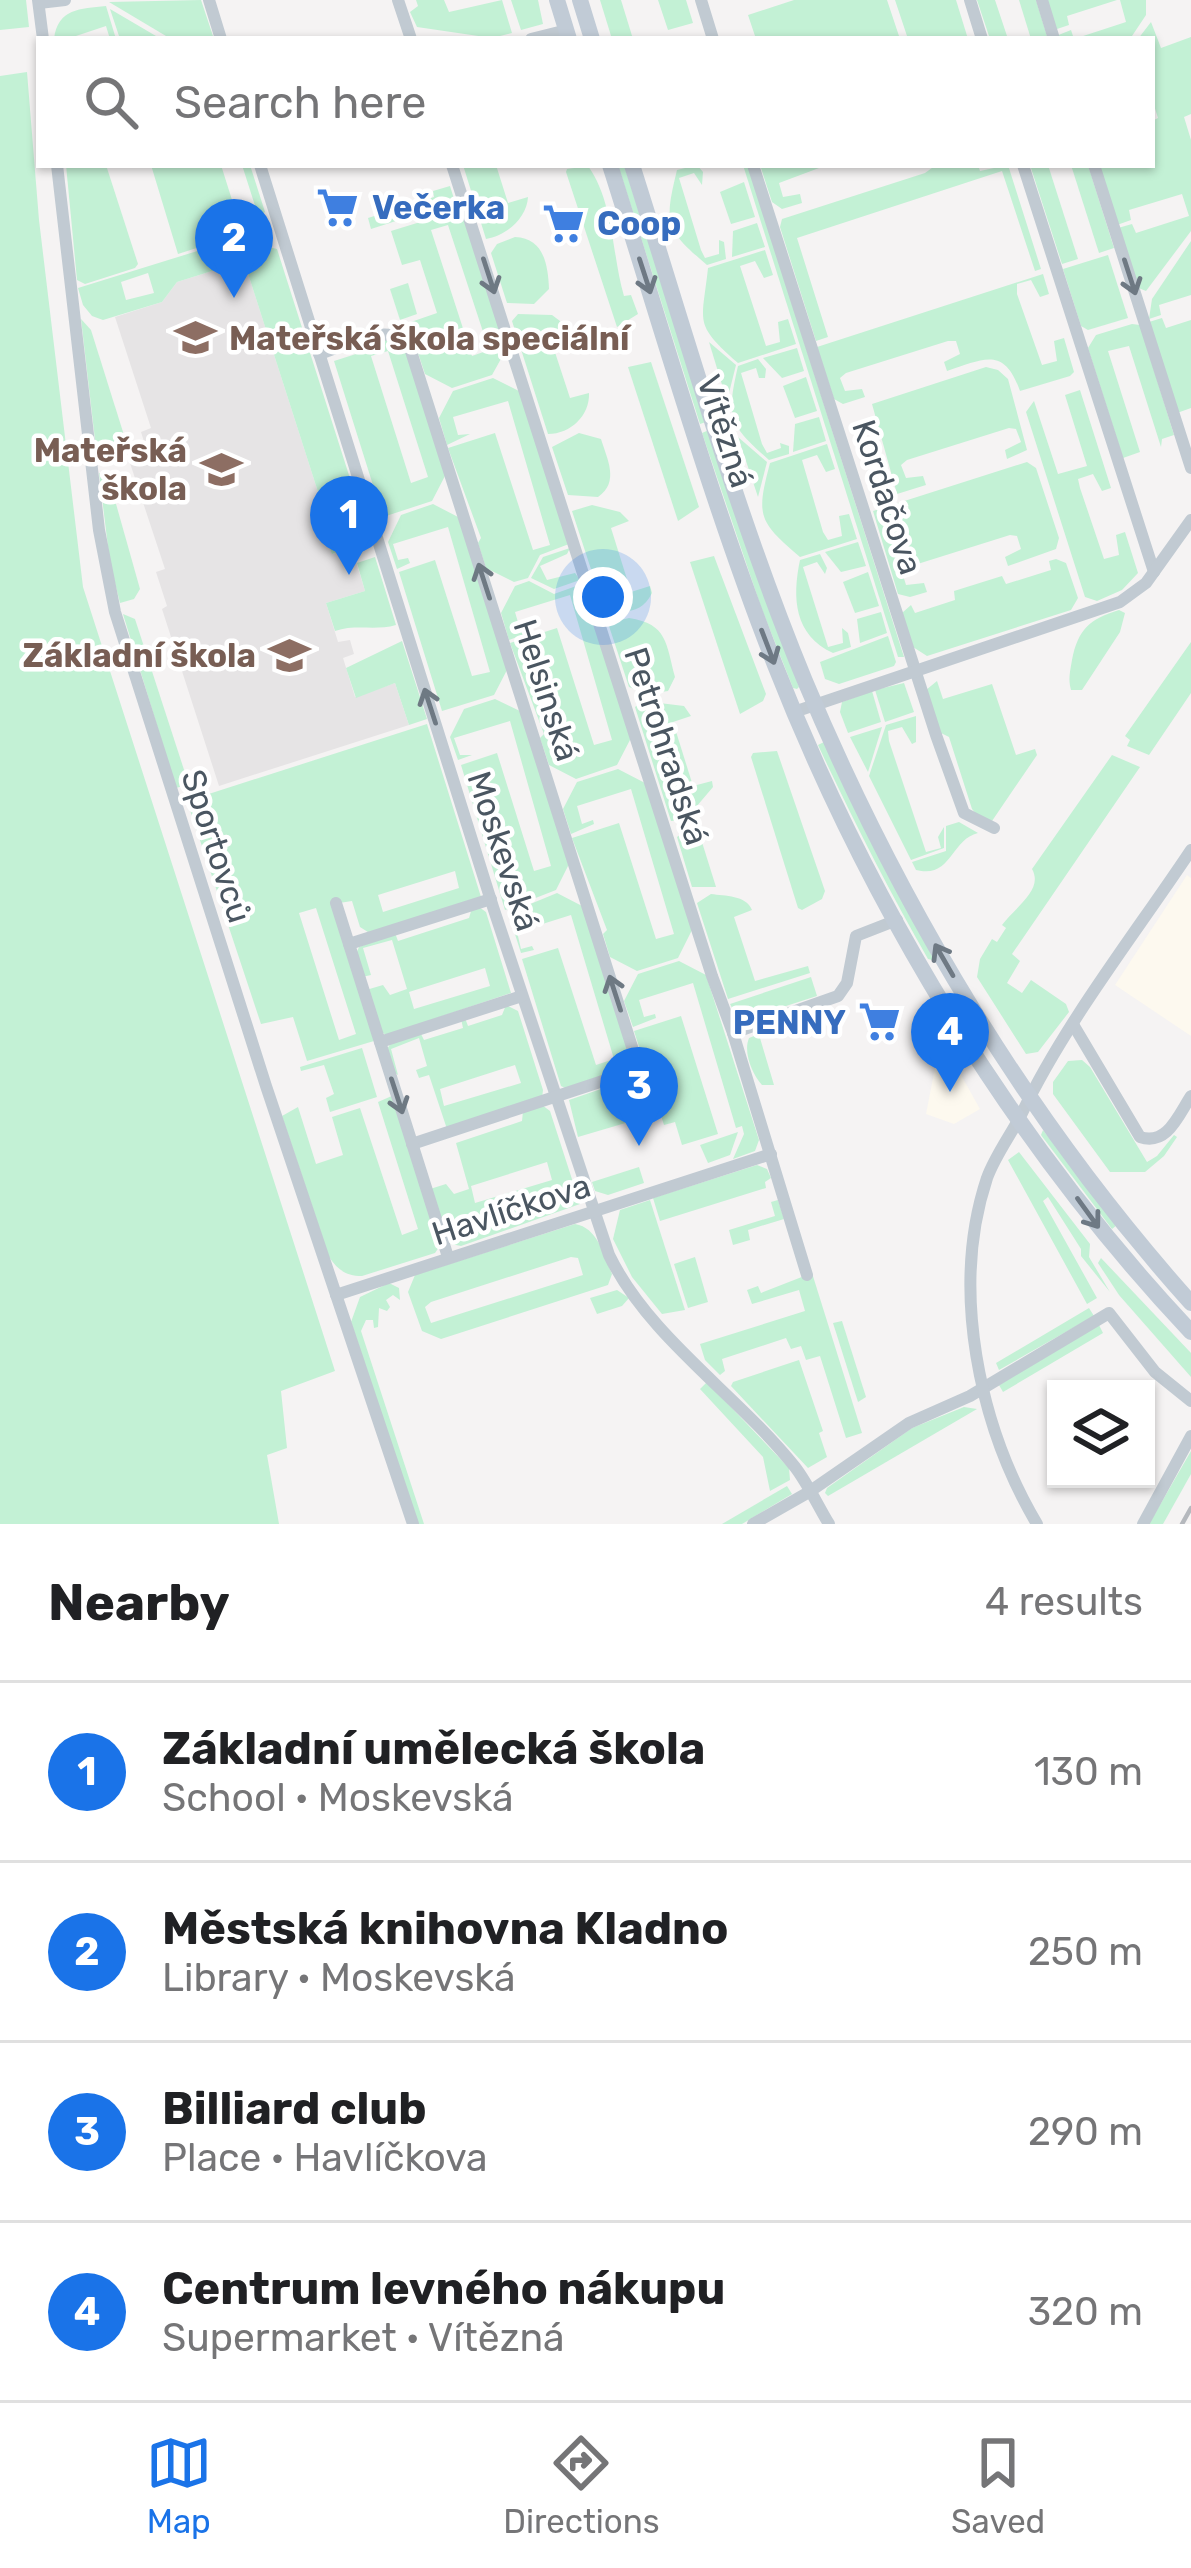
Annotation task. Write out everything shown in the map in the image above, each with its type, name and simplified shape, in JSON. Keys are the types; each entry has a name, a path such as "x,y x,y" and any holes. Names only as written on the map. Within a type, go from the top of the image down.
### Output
{"main road":[{"path":"557,0 568,35 590,31 580,0"},
{"name":"Vítězná","path":"611,168 714,491 794,712 897,920 1020,1118 1106,1238 1191,1332"},
{"name":"Vítězná","path":"633,168 762,569 815,703 917,913 1030,1094 1104,1198 1191,1303"}],"street":[{"path":"43,36 39,2 65,0"},
{"path":"209,0 220,36"},
{"path":"398,0 410,36"},
{"path":"701,0 712,36"},
{"path":"970,0 981,36"},
{"path":"1042,0 1053,36"},
{"name":"Sportovců","path":"58,168 99,530 115,612 266,1086 413,1524"},
{"name":"Moskevská","path":"261,168 592,1211 623,1282 795,1468 829,1524"},
{"name":"Petrohradská","path":"453,168 734,1033 807,1275"},
{"name":"Kordačova","path":"754,168 914,672 964,813 994,828"},
{"path":"1024,168 1154,572"},
{"path":"1095,168 1191,468"},
{"name":"Helsinská","path":"319,354 386,333 399,335 409,345 633,1050 625,1072 556,1097"},
{"path":"794,712 1113,605 1140,589 1191,520"},
{"path":"1037,1524 1003,1457 984,1388 974,1319 976,1233 987,1178 1030,1094 1191,850"},
{"path":"349,944 491,899"},
{"path":"336,903 448,1256"},
{"path":"734,1033 838,996 847,983 854,938 866,929 897,920"},
{"path":"380,1042 522,996"},
{"path":"1074,1026 1140,1137 1150,1140 1165,1135 1191,1096"},
{"path":"412,1144 556,1097"},
{"name":"Havlíčkova","path":"337,1295 771,1154"},
{"path":"753,1524 909,1423 984,1388 1109,1313 1155,1372 1191,1400"},
{"path":"1143,1524 1191,1436"}],"shaded area":[{"path":"244,261 327,520 325,535 333,554 352,548 365,591 326,603 338,642 350,640 354,654 343,658 355,697 395,683 409,725 219,786 162,609 167,606 156,572 165,569 128,457 147,451 141,432 151,428 115,317 162,302 177,282"},
{"path":"1187,875 1191,878 1191,1036 1115,985"},
{"path":"952,1059 980,1109 954,1124 926,1114 935,1068"}],"green space":[{"path":"0,0 26,0 29,27 0,30"},
{"path":"201,0 213,36 166,36 109,2"},
{"path":"416,0 444,0 449,12 502,0 512,33 478,36 417,27 410,12 418,6"},
{"path":"511,0 538,0 543,24 521,30"},
{"path":"600,0 621,0 632,36 611,36"},
{"path":"658,0 686,0 693,23 668,30"},
{"path":"794,0 887,0 899,36 755,36 748,15"},
{"path":"895,0 956,0 967,36 907,36"},
{"path":"977,0 995,0 1007,36 989,36"},
{"path":"1019,0 1036,0 1047,36 1030,36"},
{"path":"1045,0 1117,0 1067,16 1069,25 1054,30"},
{"path":"1120,0 1146,0 1146,15 1132,36 1083,36 1126,22"},
{"path":"106,6 115,36 109,36 106,26 76,36 55,36 60,21 79,10"},
{"path":"110,9 156,36 119,36"},
{"path":"1151,22 1161,48 1191,37 1191,114 1184,117 1191,140 1191,231 1146,291 1136,287 1118,228 1132,224 1136,233 1189,216 1182,194 1129,210 1131,220 1117,225 1098,168 1155,168 1155,36 1140,36"},
{"path":"27,72 39,220 83,587 335,1371 281,1391 287,1448 267,1455 279,1524 0,1524 0,76"},
{"path":"66,168 107,168 138,264 85,284 77,280"},
{"path":"152,168 222,168 238,219 257,212 243,168 251,168 265,212 234,236 178,254"},
{"path":"464,168 497,168 508,203 528,197 520,219 486,239"},
{"path":"589,168 603,196 624,296 631,295 638,314 617,327 566,172"},
{"path":"619,168 625,168 706,422 700,424"},
{"path":"700,168 703,172 702,185 694,173 679,178 705,258 719,254 719,240 724,242 726,259 707,265 671,224 677,170"},
{"path":"744,168 749,168 904,657 898,657"},
{"path":"761,168 819,168 779,183 783,197 800,194 802,203 782,209 772,202"},
{"path":"932,168 1009,168 1041,269 1035,271 1002,171 797,238 828,337 816,341 780,227 782,219"},
{"path":"1031,168 1049,168 1078,259 1062,264"},
{"path":"1072,168 1089,168 1114,248 1099,253"},
{"path":"744,182 755,217 731,224 720,192"},
{"path":"450,186 455,202 371,229 368,218 434,197 433,191"},
{"path":"456,211 464,214 507,348 492,375 452,388 425,374 408,323 437,313 420,260 402,265 391,231","holes":["448,225 489,350 472,356 431,230"]},
{"path":"757,223 765,247 732,257 733,231"},
{"path":"515,237 532,242 545,262 549,289 534,304 507,303 491,253 497,244"},
{"path":"236,239 277,249 368,535 350,541 352,548 332,554 325,535 327,520 244,261 177,282 162,302 103,320 83,305 78,288","holes":["148,273 154,293 126,300 121,282"]},
{"path":"1191,241 1191,295 1159,305 1161,315 1149,319 1152,299"},
{"path":"765,250 773,275 764,278 755,261 740,266 766,346 780,342 778,322 788,319 796,344 738,363 713,339 704,322 708,268"},
{"path":"1108,255 1128,318 1088,330 1081,326 1063,269"},
{"path":"1043,274 1049,294 1040,297 1031,280 1017,284 1017,294 1042,365 1057,361 1054,341 1064,338 1074,372 1070,376 1020,391 1000,362 982,360 947,371 944,362 960,354 956,341 948,341 846,373 840,378 845,391 862,389 865,397 843,404 834,399 817,347"},
{"path":"408,283 417,314 400,320 390,289"},
{"path":"518,314 552,315 568,327 549,334 570,398 589,393 583,416 564,431 548,434 512,321"},
{"path":"1162,318 1166,328 1191,320 1191,408 1177,413 1149,322"},
{"path":"81,319 91,330 123,432 117,448 97,457"},
{"path":"1140,325 1174,435 1162,439 1161,447 1129,346 1108,351 1140,452 1123,458 1088,348 1096,335"},
{"path":"383,337 404,343 446,474 432,501 383,517 334,361 381,346","holes":["388,351 428,477 411,483 371,356"]},
{"path":"709,342 736,365 727,401"},
{"path":"797,348 804,371 782,378 763,358"},
{"path":"758,359 766,369 765,378 759,378 756,368 741,373 762,444 767,453 781,448 780,443 789,446 789,454 769,460 738,429 732,409 738,366"},
{"path":"651,362 699,507 678,521 628,367"},
{"path":"986,367 1008,379 1027,450 1007,459 1005,450 1021,442 1016,429 1009,428 907,460 901,465 906,478 923,476 926,485 897,494 872,404"},
{"path":"806,377 817,411 795,418 783,386"},
{"path":"493,378 521,392 569,544 540,555 528,578 514,582 486,568 478,543 481,538 448,448 495,433 533,550 550,545 508,401 453,417 458,435 470,434 447,445 439,418 453,391"},
{"path":"1080,390 1111,488 1102,491 1093,474 1078,479 1080,488 1104,559 1119,555 1116,535 1125,532 1138,573 1122,590 1097,601 1085,597 1026,412 1034,401 1058,474 1087,466 1065,395"},
{"path":"819,417 826,441 793,452 795,424"},
{"path":"709,430 797,689 761,607 702,433"},
{"path":"579,433 601,439 608,462 609,484 598,497 568,495 552,447"},
{"path":"738,437 767,462 758,497"},
{"path":"827,444 835,469 826,472 817,455 802,460 823,532 828,540 842,536 839,516 849,514 857,539 800,557 764,516 770,463"},
{"path":"1027,462 1036,468 1059,538 1056,549 1008,566 1005,557 1021,549 1017,536 1010,535 908,567 902,572 906,585 924,583 927,592 910,597 898,594 873,511"},
{"path":"99,473 109,479 140,589 134,599 120,603 110,563"},
{"path":"433,504 460,518 508,668 494,695 442,711 399,572 435,560 472,676 490,672 448,527 393,544 398,560 408,558 410,563 397,569 388,542 401,515"},
{"path":"592,505 620,512 629,521 611,528 631,592 650,586 652,593 638,608 604,609 572,511"},
{"path":"858,542 866,566 841,572 825,552"},
{"path":"570,548 567,554 540,566 547,580 575,573 580,580 554,589 531,578 543,557"},
{"path":"820,554 825,574 817,562 803,567 828,647 843,643 842,628 851,647 833,653 803,626 797,601 800,560"},
{"path":"714,556 766,694 763,701 740,714 690,562"},
{"path":"375,557 396,625 335,631 326,603 365,591 357,563"},
{"path":"1049,561 1066,563 1078,598 1071,610 927,656 913,647 902,613 911,605 915,613 955,600 954,591 1002,576 1006,584 1051,570"},
{"path":"868,572 879,606 855,613 843,582"},
{"path":"529,581 554,594 582,584 631,738 617,765 576,779 549,765 540,738 544,734 510,643 557,628 594,745 612,740 570,595 515,612 520,629 531,626 533,631 509,640 501,613 515,586"},
{"path":"1119,610 1125,613 1120,632 1082,690 1071,690 1072,660 1082,633 1100,617"},
{"path":"881,612 887,633 860,643 857,619"},
{"path":"123,614 135,619 187,779 183,786 176,788"},
{"path":"629,618 651,625 663,637 675,677 668,691 647,694 629,687 608,623"},
{"path":"888,636 894,666 839,684 825,679 820,662"},
{"path":"402,641 427,719 409,725 395,683 356,698 346,668"},
{"path":"1191,642 1191,693 1149,755 1127,746 1130,740 1125,736"},
{"path":"937,681 943,699 992,684 1016,755 1035,749 1037,755 992,821 972,809 949,737 941,733 926,690"},
{"path":"904,683 914,712 885,722 875,690"},
{"path":"872,691 881,722 848,733 840,712 842,702"},
{"path":"495,699 522,712 570,862 556,890 505,910 461,765 497,753 534,871 551,866 510,721 454,738 460,755 472,755 458,760 450,737 464,709"},
{"path":"643,701 684,706 691,716 673,722 693,786 712,781 713,787 685,820 671,821 635,707"},
{"path":"916,716 916,742 912,744 902,727 888,731 889,741 926,852 941,848 938,837 944,827 944,848 911,860 869,776 886,725"},
{"path":"427,724 481,897 371,934 360,927 352,901 333,904 374,1041 307,1061 293,1017 261,1024 187,801","holes":["455,871 459,888 383,912 378,895","316,908 356,1034 339,1040 299,913"]},
{"path":"882,727 868,772 850,737"},
{"path":"824,742 932,960 857,826 818,745"},
{"path":"777,751 825,891 822,899 802,910 751,757"},
{"path":"1112,755 1140,767 1012,954 1020,961 1007,983 1022,993 1031,980 1066,1004 1069,1012 1038,1052 1026,1054 977,977 980,959 1031,891 1032,869"},
{"path":"618,769 645,783 692,930 678,958 637,971 610,957 603,934 607,930 572,838 619,823 656,939 674,934 631,789 577,806 582,824 593,820 594,824 571,834 563,809 577,782"},
{"path":"959,822 978,833 937,869 916,870 912,862 946,851 946,826"},
{"path":"696,823 716,887 692,887 677,837"},
{"path":"557,893 584,907 630,1055 622,1070 565,1088 522,959 558,948 596,1065 614,1059 571,915 517,932 521,949 532,946 534,950 521,953 513,928 523,907"},
{"path":"711,894 740,899 752,910 734,917 755,981 808,966 810,973 728,999 697,903"},
{"path":"472,908 486,912 511,993 386,1035 380,1031 366,990 383,985 390,995 407,989 392,940 363,948 371,975 362,977 356,954 359,947 395,933 398,941 469,918","holes":["485,968 490,986 414,1009 409,992"]},
{"path":"679,961 706,975 759,1140 755,1151 733,1159 744,1134 742,1126 736,1128 693,983 639,1000 644,1017 655,1014 656,1018 633,1027 624,1001 638,974"},
{"path":"811,977 817,996 752,1017 736,1015 730,1004"},
{"path":"506,1005 518,1011 542,1098 447,1129 429,1075 419,1078 416,1070 427,1066 419,1038 391,1049 398,1075 392,1071 387,1049 420,1032 424,1040 463,1028 461,1019 468,1026 502,1015","holes":["515,1065 521,1083 444,1106 440,1089"]},
{"path":"807,1015 815,1017 820,1030 812,1033 807,1022 760,1038 774,1085 762,1085 750,1063 749,1038"},
{"path":"681,1016 718,1134 682,1145 675,1122 664,1125 634,1031"},
{"path":"362,1048 377,1097 330,1112 326,1098 334,1094 324,1065 301,1071 300,1067"},
{"path":"1082,1060 1147,1162 1177,1137 1145,1172 1110,1172 1053,1094 1053,1082 1068,1061"},
{"path":"641,1063 656,1114 578,1137 569,1100 627,1080"},
{"path":"394,1095 441,1244 435,1253 362,1276 351,1275 329,1257 282,1116 298,1107 316,1164 343,1155 332,1117 360,1108 402,1235 418,1229 378,1102"},
{"path":"542,1105 550,1111 580,1204 461,1246 451,1244 430,1189 446,1184 454,1194 469,1189 456,1143 522,1121 523,1111","holes":["547,1162 552,1180 475,1203 471,1186"]},
{"path":"1043,1130 1117,1225 1112,1229 1041,1135"},
{"path":"738,1132 730,1155 708,1163 700,1145"},
{"path":"1019,1152 1090,1244 1089,1257 1110,1292 1081,1256 1048,1197 1043,1201 1097,1298 1087,1304 1008,1160"},
{"path":"757,1165 767,1169 771,1178 766,1188 660,1221 653,1198"},
{"path":"639,1167 644,1183 608,1195 595,1191 592,1182"},
{"path":"650,1200 685,1310 662,1314 632,1277 613,1239 620,1210"},
{"path":"778,1200 784,1219 748,1230 750,1240 733,1245 729,1230 775,1216 771,1202"},
{"path":"575,1224 594,1236 612,1274 608,1285 441,1339 422,1331 408,1292 415,1275","holes":["578,1258 583,1275 431,1323 425,1307 431,1302"]},
{"path":"695,1257 708,1302 688,1308 674,1264"},
{"path":"1101,1258 1191,1353 1191,1377 1119,1295 1098,1263"},
{"path":"812,1273 862,1433 846,1438 820,1356 806,1360 801,1346 791,1349 786,1338 722,1359 725,1371 720,1375 705,1360 700,1344 805,1311 799,1290 752,1304 747,1290 758,1286 761,1293"},
{"path":"389,1283 399,1288 400,1300 393,1295 386,1300 390,1307 387,1311 379,1308 378,1327 366,1320 361,1331 424,1524 418,1524 351,1322 360,1297"},
{"path":"617,1290 629,1298 622,1306 597,1314 590,1298"},
{"path":"1089,1308 1094,1316 999,1370 996,1363"},
{"path":"842,1321 866,1397 858,1402 833,1323"},
{"path":"1099,1325 1103,1333 1003,1392 999,1385"},
{"path":"799,1360 827,1457 808,1468 731,1386"},
{"path":"707,1382 789,1468 790,1480 770,1491 763,1457 700,1389"},
{"path":"964,1407 977,1409 828,1496 825,1493 912,1428"},
{"path":"1191,1451 1191,1474 1163,1524 1149,1524"},
{"path":"787,1486 792,1494 742,1524 722,1524"}],"railway":[{"path":"1182,1524 1191,1508"}],"place":[{"name":"Večerka","path":"338,207"},
{"name":"Coop","path":"563,223"},
{"name":"Městská knihovna Kladno","path":"234,298"},
{"name":"Mateřská škola speciální","path":"195,338"},
{"name":"Mateřská škola","path":"221,469"},
{"name":"Základní umělecká škola","path":"349,575"},
{"name":"Základní škola","path":"290,655"},
{"name":"PENNY","path":"880,1022"},
{"name":"Centrum levného nákupu","path":"950,1092"},
{"name":"Billiard club","path":"639,1146"}]}
